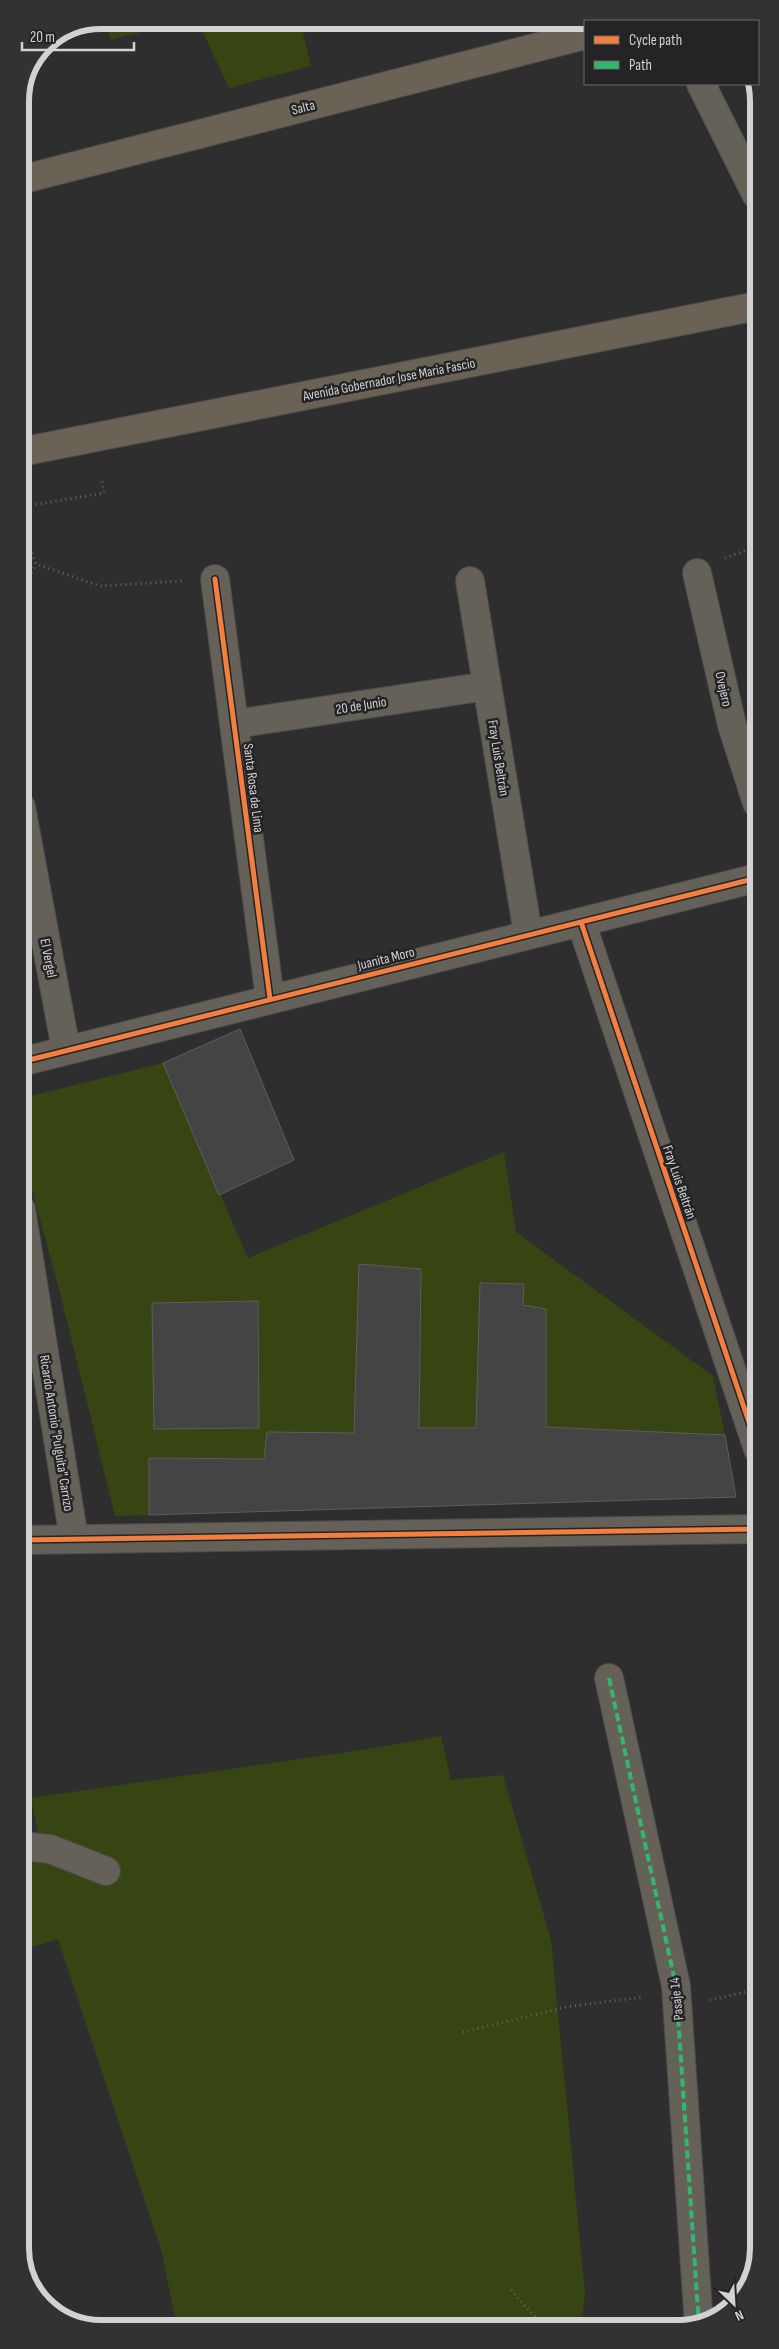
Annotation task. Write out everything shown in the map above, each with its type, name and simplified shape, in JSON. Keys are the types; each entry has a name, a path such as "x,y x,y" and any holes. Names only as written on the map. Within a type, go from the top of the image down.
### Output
{"main road":[{"name":"Salta","path":"29,178 584,35"},
{"name":"Avenida Gobernador Jose Maria Fascio","path":"29,450 750,307"}],"street":[{"path":"702,85 750,182"},
{"name":"Ovejero","path":"697,573 732,725 750,782"},
{"name":"Santa Rosa de Lima","path":"215,579 270,999"},
{"name":"Fray Luis Beltrán","path":"470,581 528,934"},
{"name":"20 de Junio","path":"235,724 487,686"},
{"name":"El Vergel","path":"29,850 66,1050"},
{"name":"Juanita Moro","path":"29,1060 750,880"},
{"name":"Fray Luis Beltrán","path":"581,922 750,1426"},
{"name":"Ricardo Antonio \"Pulguita\" Carrizo","path":"29,1253 74,1539"},
{"path":"29,1540 750,1529"},
{"name":"Pasaje 14","path":"609,1678 676,1986 698,2318"},
{"path":"29,1847 50,1849 106,1871"}],"path":[{"path":"29,506 104,493 102,481"},
{"path":"29,546 36,564 100,586 215,579"},
{"path":"29,576 36,564"},
{"path":"463,2032 566,2007 652,1996 691,2004 750,1992"},
{"path":"511,2290 538,2320"}],"green space":[{"path":"108,29 153,29 111,40"},
{"path":"201,29 302,29 311,66 229,88"},
{"path":"163,1063 248,1258 504,1152 516,1232 713,1376 725,1435 546,1427 523,1305 523,1284 480,1283 476,1428 419,1428 421,1269 359,1264 354,1433 267,1432 264,1459 149,1458 149,1515 115,1516 62,1301 29,1178 29,1096"},
{"path":"441,1736 451,1780 503,1775 551,1940 585,2293 582,2320 175,2320 162,2253 58,1939 29,1948 29,1838 39,1837 31,1798 375,1748"}],"building":[{"path":"240,1029 294,1160 219,1195 163,1063"},
{"path":"359,1264 421,1269 419,1428 476,1428 480,1283 524,1284 523,1305 546,1309 546,1427 725,1435 736,1497 149,1515 149,1458 264,1459 267,1432 354,1433"},
{"path":"258,1301 259,1428 154,1429 152,1303"}],"marked path":[{"path":"609,1678 676,1986 698,2318"}],"cycle path":[{"path":"215,579 270,999"},
{"path":"29,1060 750,880"},
{"path":"581,922 750,1425"},
{"path":"29,1540 750,1529"}]}
